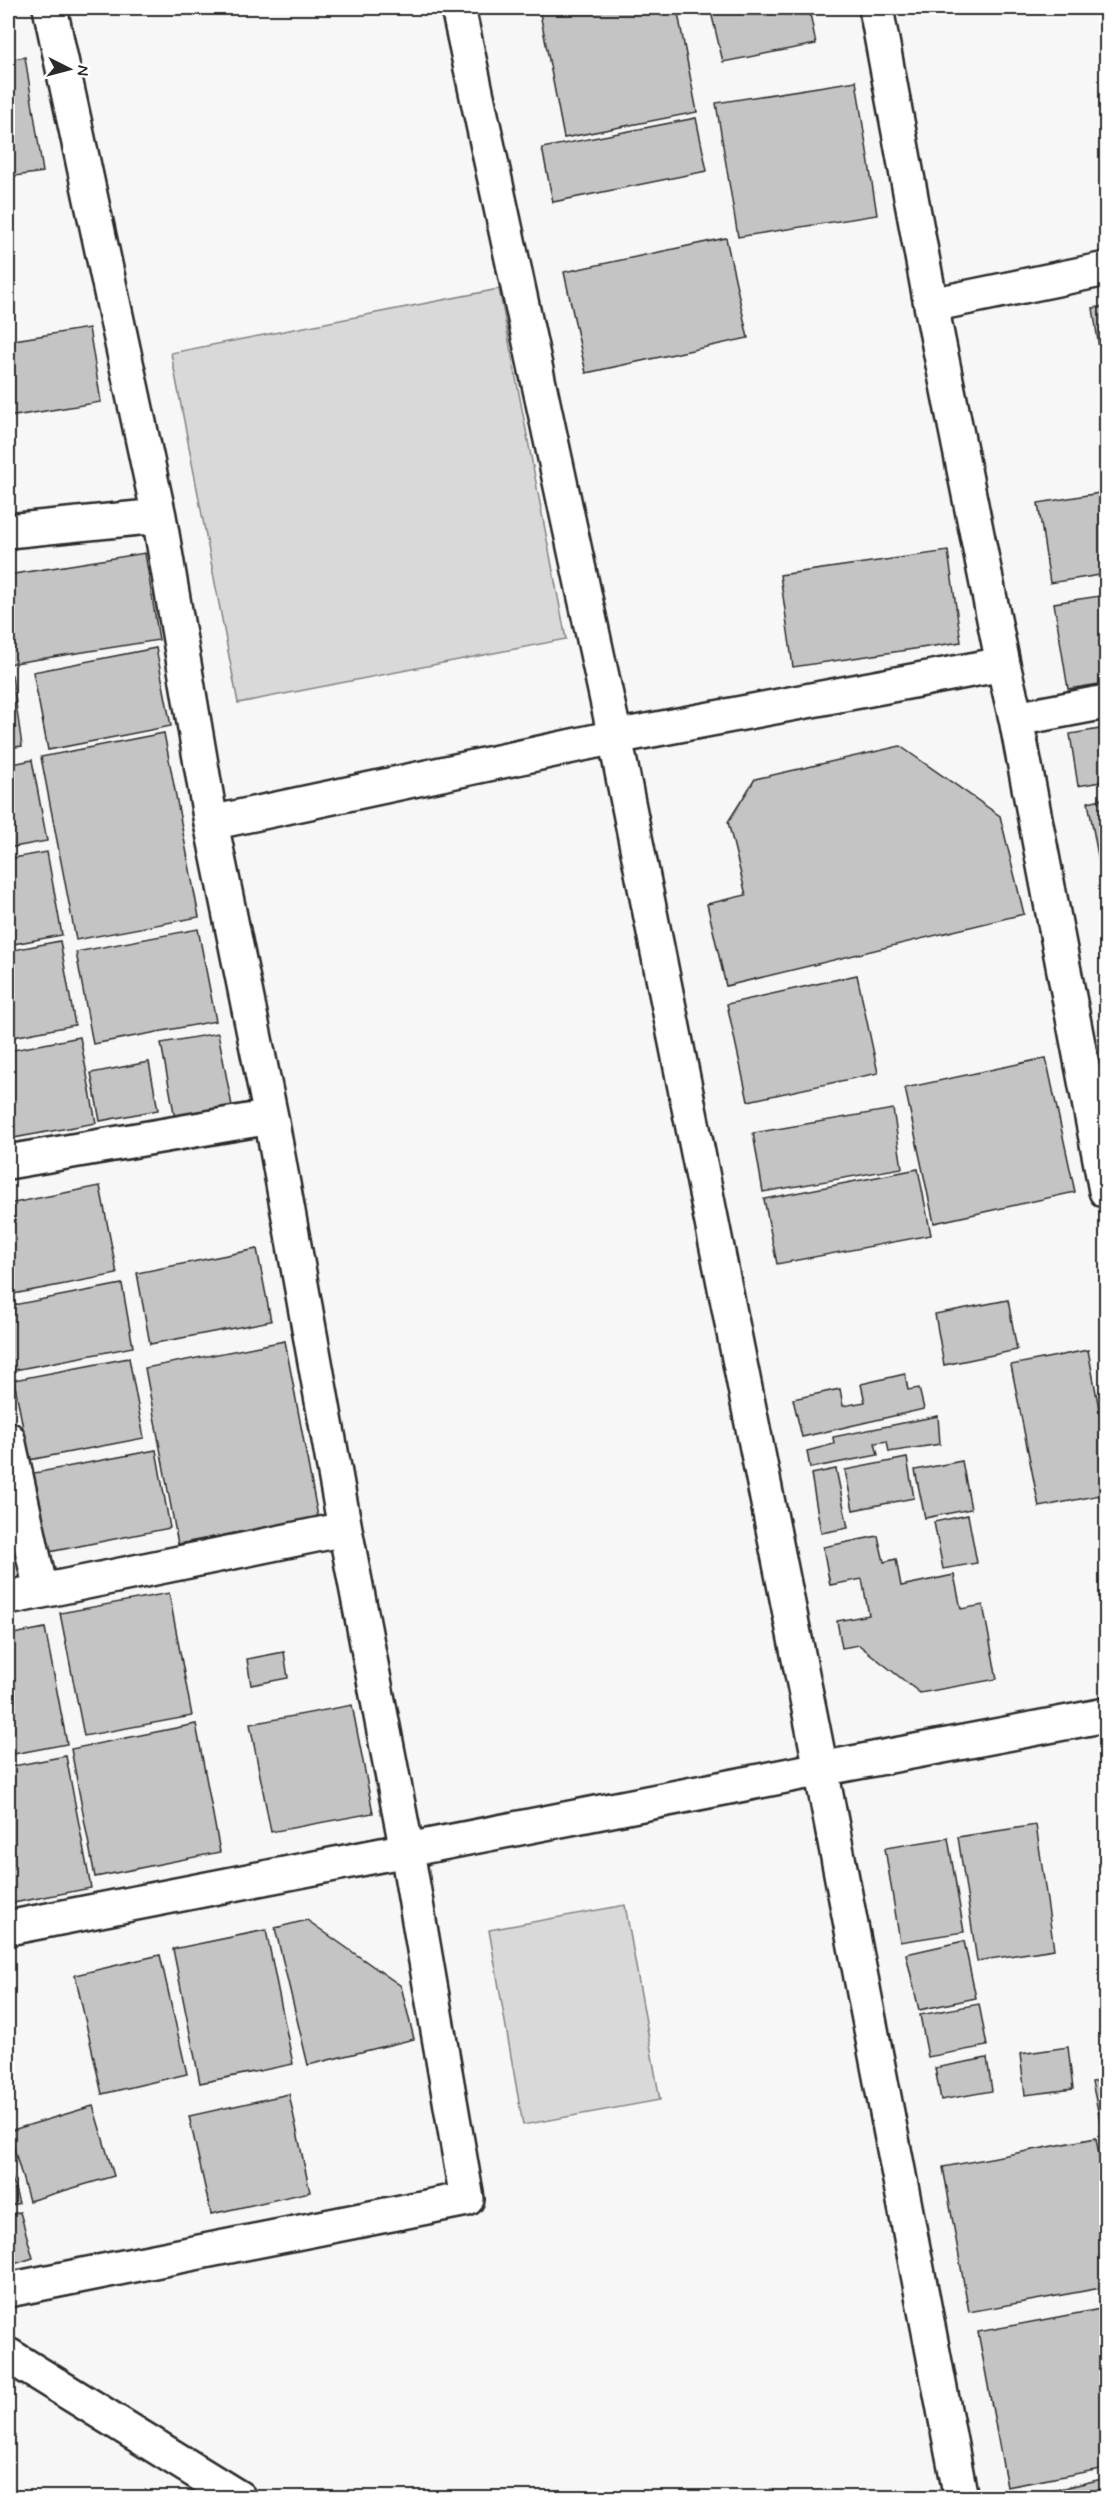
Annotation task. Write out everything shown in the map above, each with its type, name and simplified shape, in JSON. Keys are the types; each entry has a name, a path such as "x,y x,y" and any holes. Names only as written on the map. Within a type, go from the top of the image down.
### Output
{"street":[{"path":"8,2290 467,2199 407,1851 345,1529 271,1117 211,823 159,516 50,8"},
{"path":"458,8 615,737 821,1768 961,2498"},
{"path":"876,8 931,305 1016,719 1107,1191"},
{"path":"931,305 1107,269"},
{"path":"8,531 159,516"},
{"path":"211,823 615,737 1003,664"},
{"path":"1016,719 1107,702"},
{"path":"8,1162 271,1117"},
{"path":"8,1439 41,1590"},
{"path":"8,1598 345,1529"},
{"path":"8,1928 821,1768 1107,1715"},
{"path":"8,2355 240,2498"}],"shaded area":[{"path":"499,289 566,639 238,703 171,353"},
{"path":"625,1905 660,2100 523,2125 489,1930"}],"building":[{"path":"539,8 677,8 697,112 564,138"},
{"path":"710,8 746,8 748,13 770,8 809,8 816,44 723,62"},
{"path":"25,57 43,172 8,177 8,60"},
{"path":"856,81 877,215 738,237 716,103"},
{"path":"696,118 707,171 553,202 542,148"},
{"path":"726,238 748,338 586,373 564,272"},
{"path":"1106,306 1106,395 1093,308"},
{"path":"89,328 101,402 8,417 8,341"},
{"path":"1106,492 1106,574 1050,583 1038,503"},
{"path":"948,551 961,642 793,667 780,575"},
{"path":"145,553 159,640 8,664 8,575"},
{"path":"1106,595 1106,683 1068,689 1054,603"},
{"path":"156,648 171,726 48,750 33,672"},
{"path":"12,675 22,746 8,748 8,676"},
{"path":"1106,728 1106,781 1078,786 1070,734"},
{"path":"164,733 199,917 76,940 41,757"},
{"path":"900,746 1000,816 1024,914 726,986 707,904 746,895 728,822 755,779"},
{"path":"32,760 47,841 8,848 8,765"},
{"path":"1106,798 1106,876 1102,877 1088,802"},
{"path":"47,852 62,935 8,945 8,859"},
{"path":"198,929 216,1021 93,1044 76,952"},
{"path":"60,941 75,1025 8,1038 8,951"},
{"path":"857,975 878,1073 748,1101 727,1004"},
{"path":"218,1033 232,1106 175,1118 161,1043"},
{"path":"80,1037 96,1123 8,1139 8,1051"},
{"path":"1046,1058 1075,1192 934,1223 905,1088"},
{"path":"149,1062 158,1110 100,1121 91,1073"},
{"path":"893,1109 902,1168 763,1192 753,1133"},
{"path":"918,1169 931,1235 777,1264 764,1199"},
{"path":"100,1186 117,1274 8,1295 8,1204"},
{"path":"257,1249 271,1321 150,1344 137,1273"},
{"path":"122,1284 133,1347 9,1371 8,1306"},
{"path":"1008,1300 1017,1350 944,1365 935,1314"},
{"path":"285,1341 318,1517 178,1544 145,1368"},
{"path":"1088,1350 1106,1446 1106,1494 1039,1507 1011,1365"},
{"path":"129,1358 144,1438 29,1460 14,1380"},
{"path":"905,1374 908,1390 919,1388 924,1409 802,1437 793,1399 840,1389 843,1406 865,1402 861,1384"},
{"path":"938,1416 940,1444 889,1452 887,1441 875,1443 878,1455 810,1468 807,1451 834,1444 833,1437"},
{"path":"156,1450 170,1528 44,1553 29,1474"},
{"path":"907,1458 914,1498 853,1510 845,1470"},
{"path":"962,1461 971,1509 925,1518 915,1470"},
{"path":"836,1469 848,1528 821,1533 811,1474"},
{"path":"968,1515 977,1563 943,1569 934,1522"},
{"path":"878,1536 884,1562 896,1559 901,1586 954,1575 961,1609 983,1605 997,1679 920,1693 859,1645 842,1648 837,1621 869,1615 862,1579 830,1585 823,1547"},
{"path":"169,1593 192,1716 84,1736 60,1613"},
{"path":"45,1628 67,1744 8,1755 8,1635"},
{"path":"284,1652 288,1678 251,1685 247,1659"},
{"path":"352,1705 373,1813 271,1832 250,1724"},
{"path":"196,1724 220,1852 95,1877 71,1749"},
{"path":"66,1756 91,1888 8,1904 8,1767"},
{"path":"1036,1825 1054,1949 977,1961 958,1837"},
{"path":"948,1838 964,1932 900,1942 885,1848"},
{"path":"307,1920 401,1986 414,2039 308,2065 275,1928"},
{"path":"266,1930 293,2064 200,2083 173,1949"},
{"path":"964,1941 976,1998 919,2010 906,1954"},
{"path":"160,1955 187,2074 102,2094 75,1975"},
{"path":"979,2004 987,2046 928,2057 920,2015"},
{"path":"1068,2047 1073,2089 1025,2095 1020,2054"},
{"path":"987,2058 992,2091 941,2100 935,2068"},
{"path":"1106,2079 1106,2149 1092,2082"},
{"path":"289,2094 310,2192 211,2214 189,2116"},
{"path":"93,2106 114,2176 29,2201 9,2131"},
{"path":"1096,2138 1106,2195 1106,2287 969,2312 943,2167"},
{"path":"8,2165 19,2203 8,2207"},
{"path":"20,2212 33,2258 8,2266 8,2215"},
{"path":"1106,2308 1106,2468 1007,2487 978,2332"},
{"path":"1106,2478 1106,2498 1023,2498"}]}
